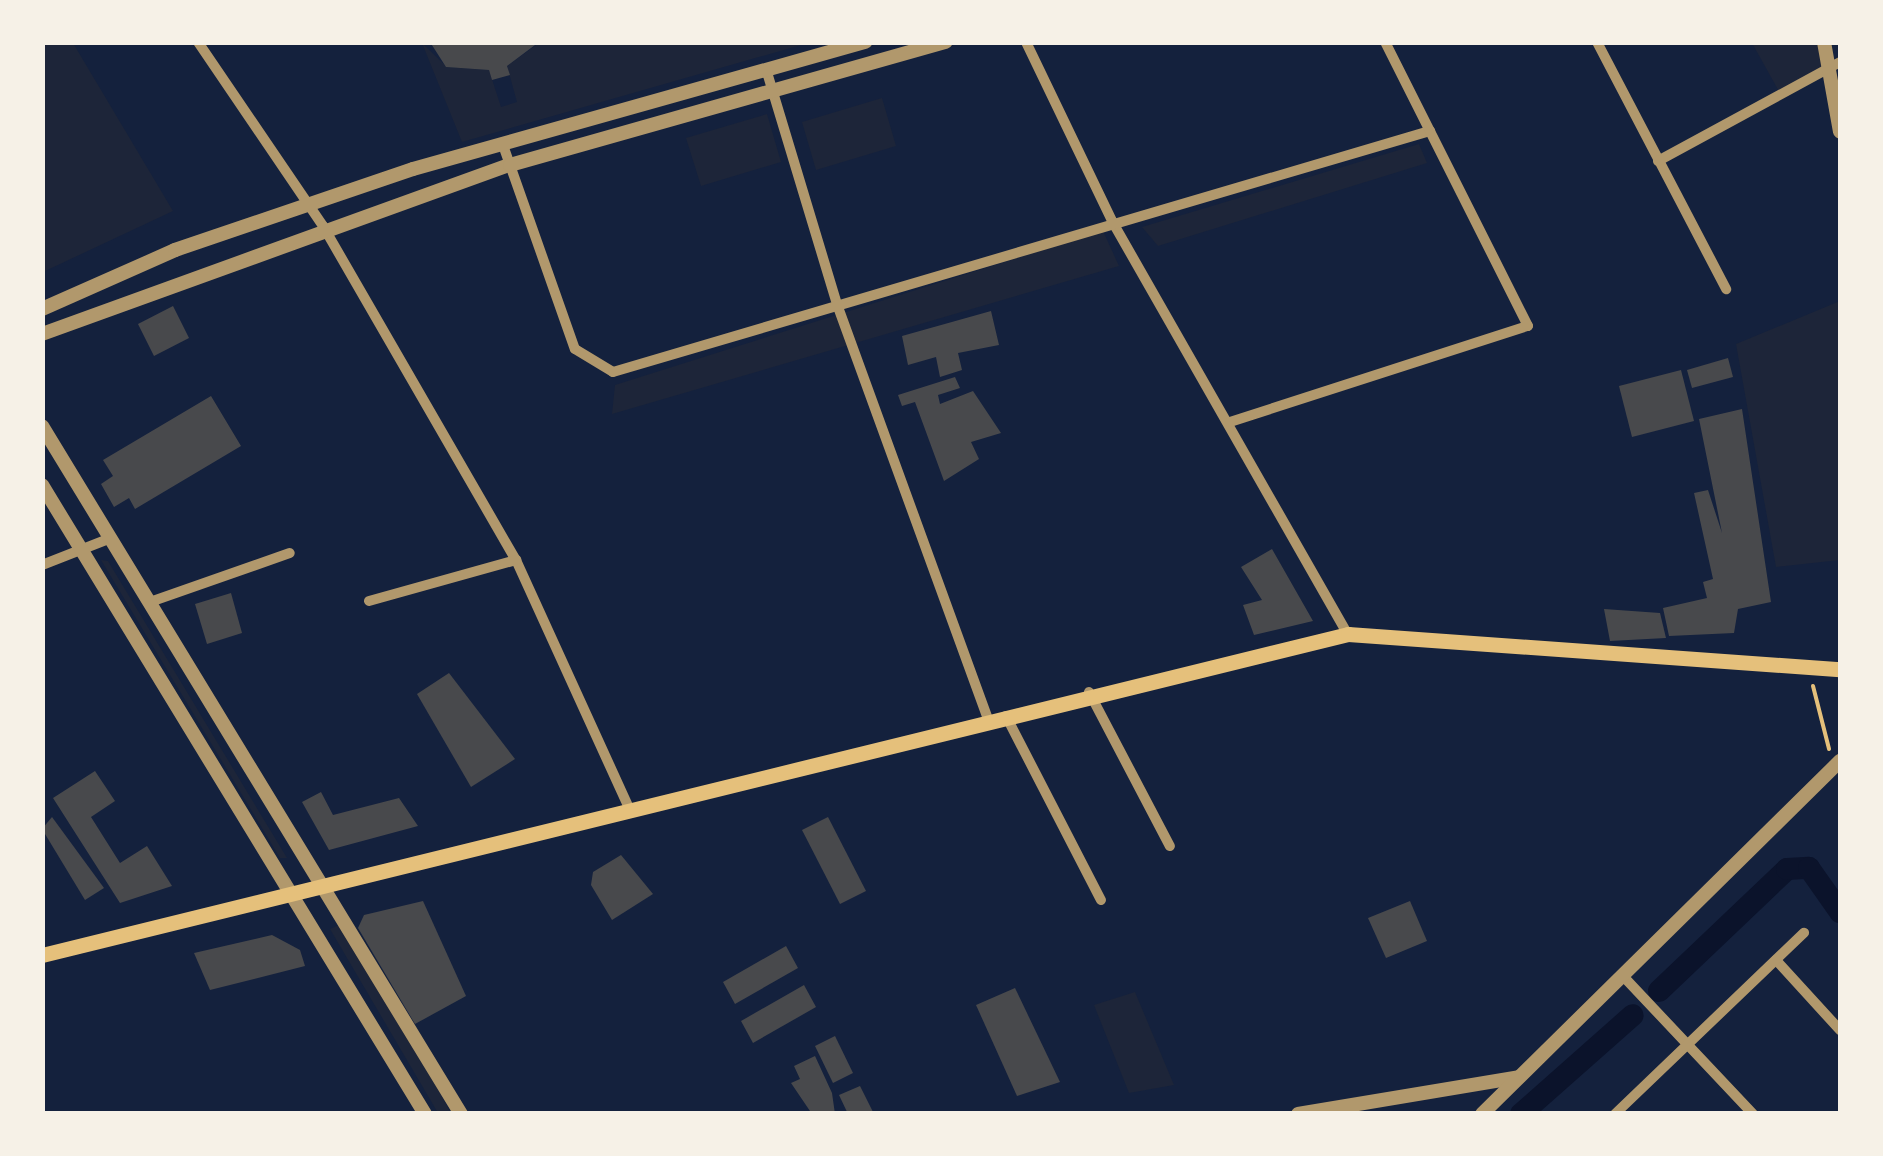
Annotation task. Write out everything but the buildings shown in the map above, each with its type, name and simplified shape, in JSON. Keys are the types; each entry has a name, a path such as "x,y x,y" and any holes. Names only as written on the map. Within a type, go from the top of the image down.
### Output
{"main road":[{"path":"42,955 988,720 1089,691 1348,634 1840,669"}],"street":[{"path":"198,42 323,226 516,560 630,810"},
{"path":"42,309 308,204 865,42"},
{"path":"42,334 323,226 510,165 946,42"},
{"path":"1026,42 1112,221 1348,634"},
{"path":"1230,422 1528,326 1385,42"},
{"path":"1597,42 1726,289"},
{"path":"1824,42 1834,65 1840,132"},
{"path":"1658,161 1834,65"},
{"path":"766,69 838,307 988,720"},
{"path":"503,145 576,348 613,372 1112,221 1430,131"},
{"path":"42,426 461,1114"},
{"path":"42,485 425,1114"},
{"path":"42,564 110,538"},
{"path":"150,602 290,553"},
{"path":"369,601 516,560"},
{"path":"1089,691 1170,846"},
{"path":"1006,715 1101,900"},
{"path":"1482,1114 1837,764"},
{"path":"1615,1114 1804,933"},
{"path":"1776,960 1840,1030"},
{"path":"1622,976 1753,1114"},
{"path":"1298,1114 1520,1077"}],"path":[{"path":"1817,665 1812,691 1837,764"}],"shaded area":[{"path":"42,43 73,43 173,211 43,272"},
{"path":"422,43 447,67 489,70 501,107 517,102 507,66 539,43 808,43 462,142"},
{"path":"1752,43 1824,43 1828,67 1781,95"},
{"path":"882,98 896,146 816,170 802,122"},
{"path":"767,114 781,162 701,186 686,138"},
{"path":"1419,144 1427,163 1158,246 1142,227"},
{"path":"1103,231 1119,266 612,414 615,385"},
{"path":"1840,301 1840,560 1776,567 1736,344"},
{"path":"101,560 108,561 287,858 280,858"},
{"path":"339,925 451,1113 438,1113 330,929"},
{"path":"1135,992 1174,1085 1129,1093 1094,1005"}],"waterway":[{"path":"1659,991 1787,869 1809,868 1840,912"},
{"path":"1521,1114 1633,1015"}]}
